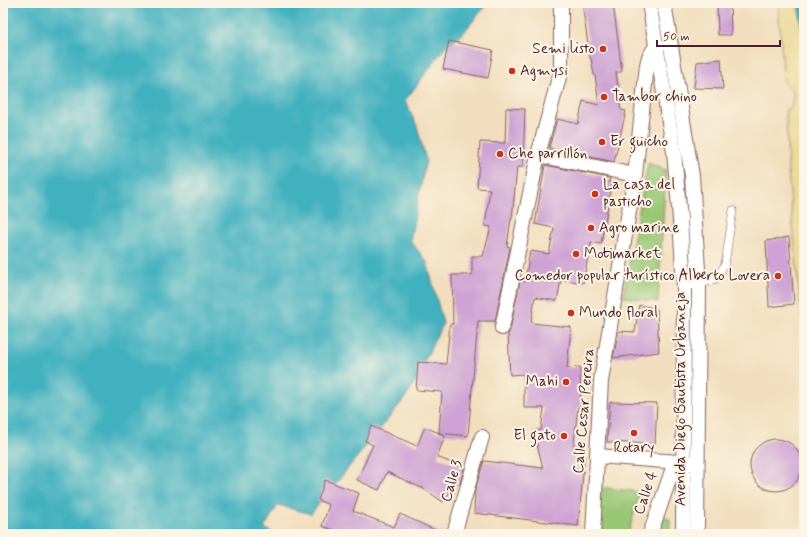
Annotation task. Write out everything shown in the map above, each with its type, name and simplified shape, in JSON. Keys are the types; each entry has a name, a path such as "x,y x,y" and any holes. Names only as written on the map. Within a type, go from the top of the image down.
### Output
{"street":[{"path":"502,328 538,155 562,70 561,3"},
{"name":"Avenida Diego Bautista Urbaneja","path":"649,3 674,152 680,219 684,286 679,463 683,530"},
{"name":"Avenida Diego Bautista Urbaneja","path":"664,3 692,176 699,285 697,534"},
{"path":"656,46 670,41"},
{"name":"Calle Cesar Pereira","path":"593,534 601,382 635,175 647,65 649,57 656,46"},
{"path":"538,155 635,175"},
{"name":"Calle 3","path":"454,534 482,437"},
{"path":"597,456 697,464"},
{"name":"Calle 4","path":"650,534 679,463"},
{"path":"658,512 664,508 671,507 680,517 683,530"}],"lane":[{"path":"684,286 699,285 716,279 725,264 733,210"}],"green space":[{"path":"648,163 666,170 658,302 623,297"},
{"path":"600,487 640,492 628,534 597,534"},
{"path":"660,516 670,519 670,534 655,534"}],"sand":[{"path":"778,3 798,3 804,45 804,347 788,171 786,109 791,108 794,92 784,83"}],"water":[{"path":"3,3 488,3 463,33 446,46 405,101 417,126 426,160 410,240 427,262 443,323 409,393 311,514 278,505 264,528 275,534 3,534"},
{"path":"798,3 804,3 804,45"}],"building":[{"path":"582,3 613,3 622,72 616,72 621,110 626,111 614,162 549,148 557,119 578,124 583,101 599,105"},
{"path":"717,3 730,3 731,35 718,35"},
{"path":"449,41 493,50 488,78 443,69"},
{"path":"721,59 723,89 694,88 697,62"},
{"path":"506,108 525,109 523,167 517,167 512,219 507,246 510,247 495,321 478,321 468,436 439,433 442,392 416,390 418,362 446,364 450,324 453,324 452,275 472,275 472,256 483,256 491,227 485,226 490,189 477,188 480,142 505,143"},
{"path":"545,165 610,178 609,182 612,183 601,244 591,242 583,283 561,279 557,301 535,297 531,323 571,327 567,368 580,367 581,407 578,407 573,452 585,454 578,526 474,513 475,490 484,461 543,468 534,432 541,430 544,408 524,408 524,374 510,375 508,334 520,281 525,282 530,251 549,254 554,228 535,224"},
{"path":"789,237 794,304 769,307 766,241"},
{"path":"639,305 657,309 659,352 613,358 619,331 635,332"},
{"path":"610,402 657,403 655,444 607,442"},
{"path":"371,426 417,446 425,427 445,436 437,457 464,468 460,484 456,483 443,502 426,490 387,472 379,490 357,480 373,445 365,441"},
{"path":"771,439 781,439 795,446 802,460 802,470 795,484 781,491 771,491 761,487 754,480 750,470 750,460 754,450 761,443"},
{"path":"325,480 359,493 353,511 394,527 400,514 444,534 345,534 322,526 329,505 318,500"}],"place":[{"name":"Semi listo","path":"603,49"},
{"name":"Agmysi","path":"512,71"},
{"name":"Tambor chino","path":"604,97"},
{"name":"Er güicho","path":"602,142"},
{"name":"Che parrillón","path":"500,154"},
{"name":"La casa del pasticho","path":"595,194"},
{"name":"Agro marine","path":"591,228"},
{"name":"Motimarket","path":"576,254"},
{"name":"Comedor popular turístico Alberto Lovera","path":"778,276"},
{"name":"Mundo floral","path":"571,313"},
{"name":"Mahi","path":"566,382"},
{"name":"Rotary","path":"634,433"},
{"name":"El gato","path":"564,436"}]}
